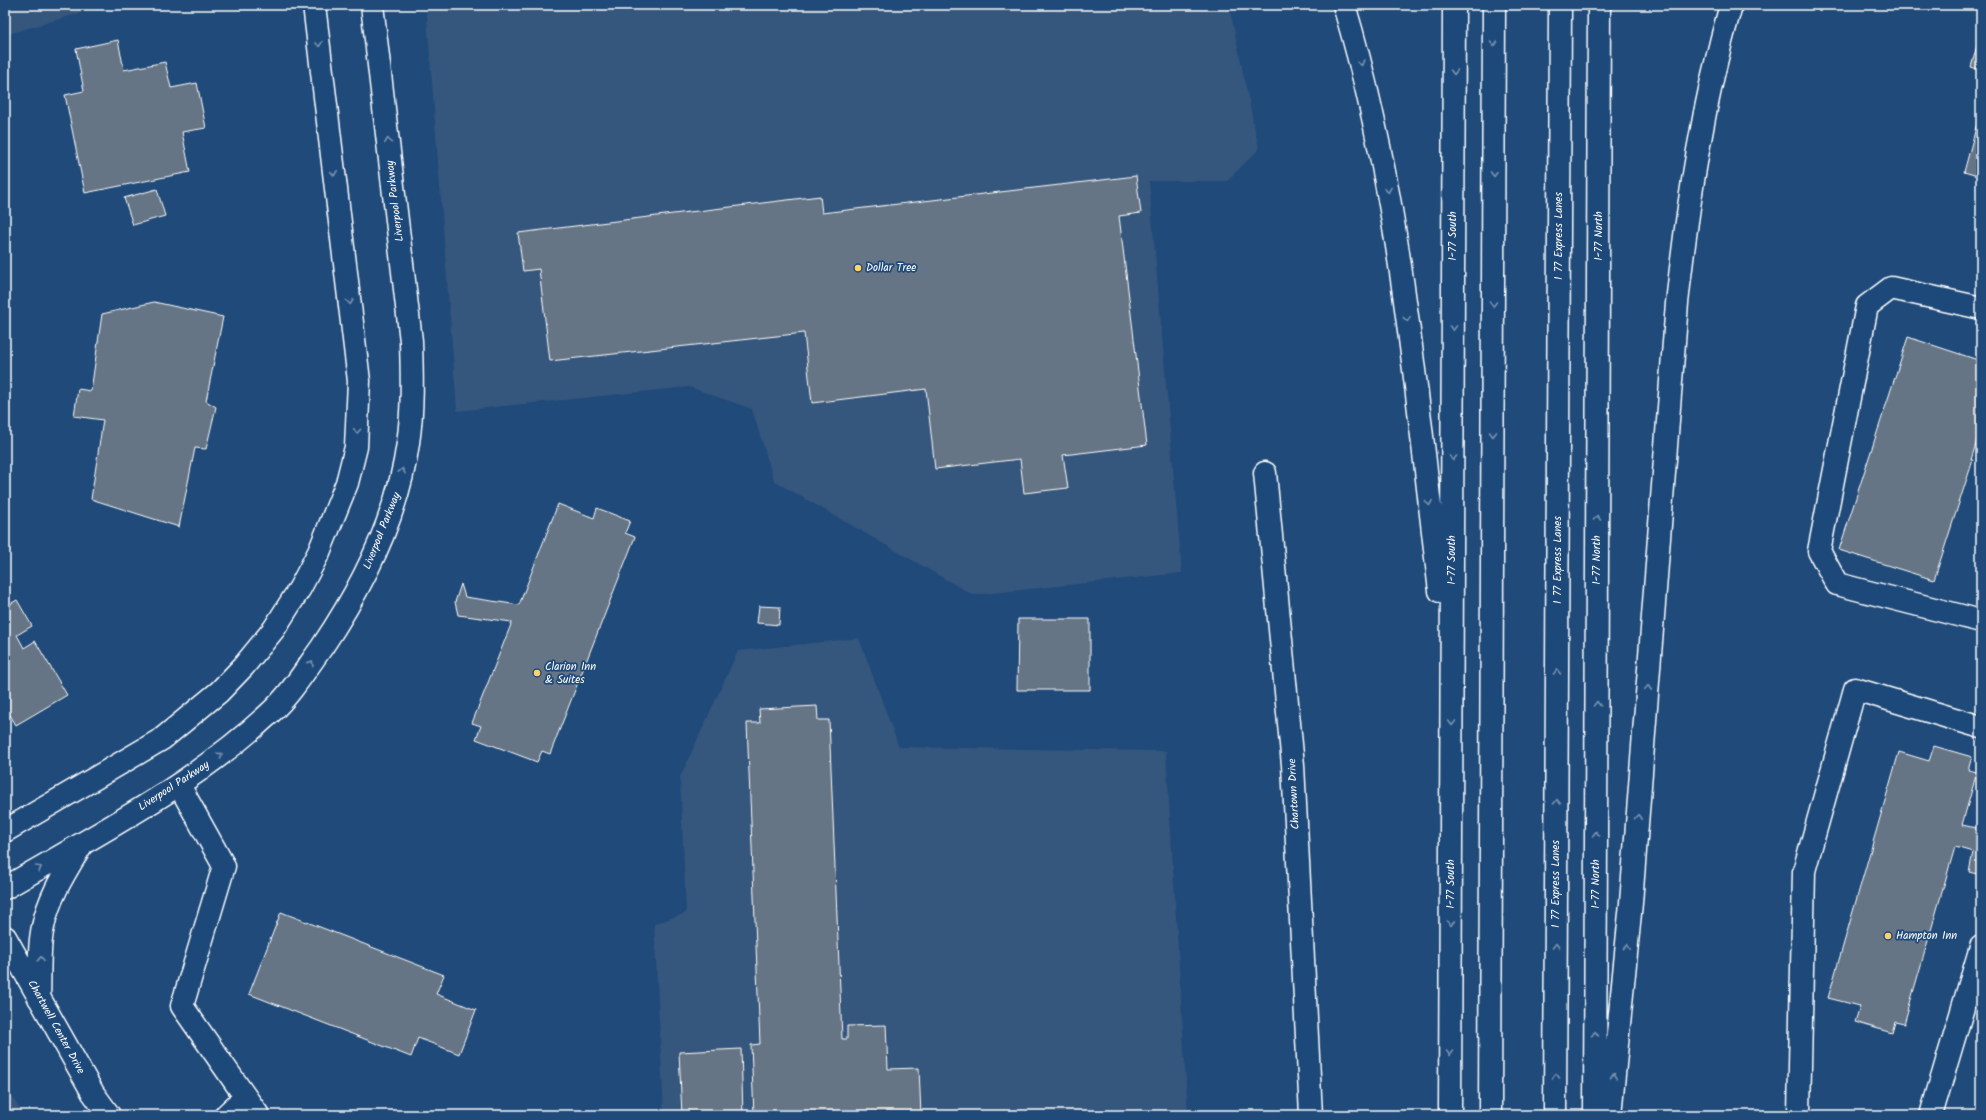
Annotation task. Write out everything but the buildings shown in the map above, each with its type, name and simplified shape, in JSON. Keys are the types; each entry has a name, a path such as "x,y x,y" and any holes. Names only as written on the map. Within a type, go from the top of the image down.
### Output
{"main road":[{"path":"5,831 162,739 219,692 243,667 274,629 300,588 319,552 347,484 356,447 359,381 314,5"},
{"name":"Liverpool Parkway","path":"5,888 179,785 229,748 272,712 300,678 347,610 371,562 396,499 408,443 412,382 411,341 372,5"},
{"path":"1344,5 1364,72 1389,195 1403,290 1452,684"},
{"name":"I-77 South","path":"1450,1115 1454,5"},
{"path":"1490,1115 1494,5"},
{"name":"I 77 Express Lanes","path":"1555,1115 1560,5"},
{"name":"I-77 North","path":"1595,1115 1599,5"},
{"path":"1610,1115 1631,904 1676,303 1685,224 1697,151 1711,84 1731,5"},
{"path":"1981,308 1891,288 1867,306 1819,551 1837,584 1981,621"},
{"name":"Chartown Drive","path":"1265,473 1293,765 1311,1115"},
{"path":"1799,1115 1804,871 1855,689 1981,727"},
{"path":"179,785 224,866 182,1006 258,1115"},
{"path":"39,998 42,929 48,907 56,886 83,842"},
{"name":"Chartwell Center Drive","path":"5,937 93,1093 109,1115"},
{"path":"1931,1115 1981,947"},
{"path":"226,1115 245,1097"}],"shaded area":[{"path":"5,5 107,5 5,35"},
{"path":"426,5 1229,5 1259,149 1227,181 1149,181 1182,573 973,595 774,481 752,409 689,387 457,411"},
{"path":"859,638 899,747 1166,751 1188,1115 664,1115 654,924 686,913 680,777 738,651"},
{"path":"5,1086 24,1115 5,1115"}],"place":[{"name":"Dollar Tree","path":"858,268"},
{"name":"Clarion Inn & Suites","path":"537,673"},
{"name":"Hampton Inn","path":"1888,936"}]}
